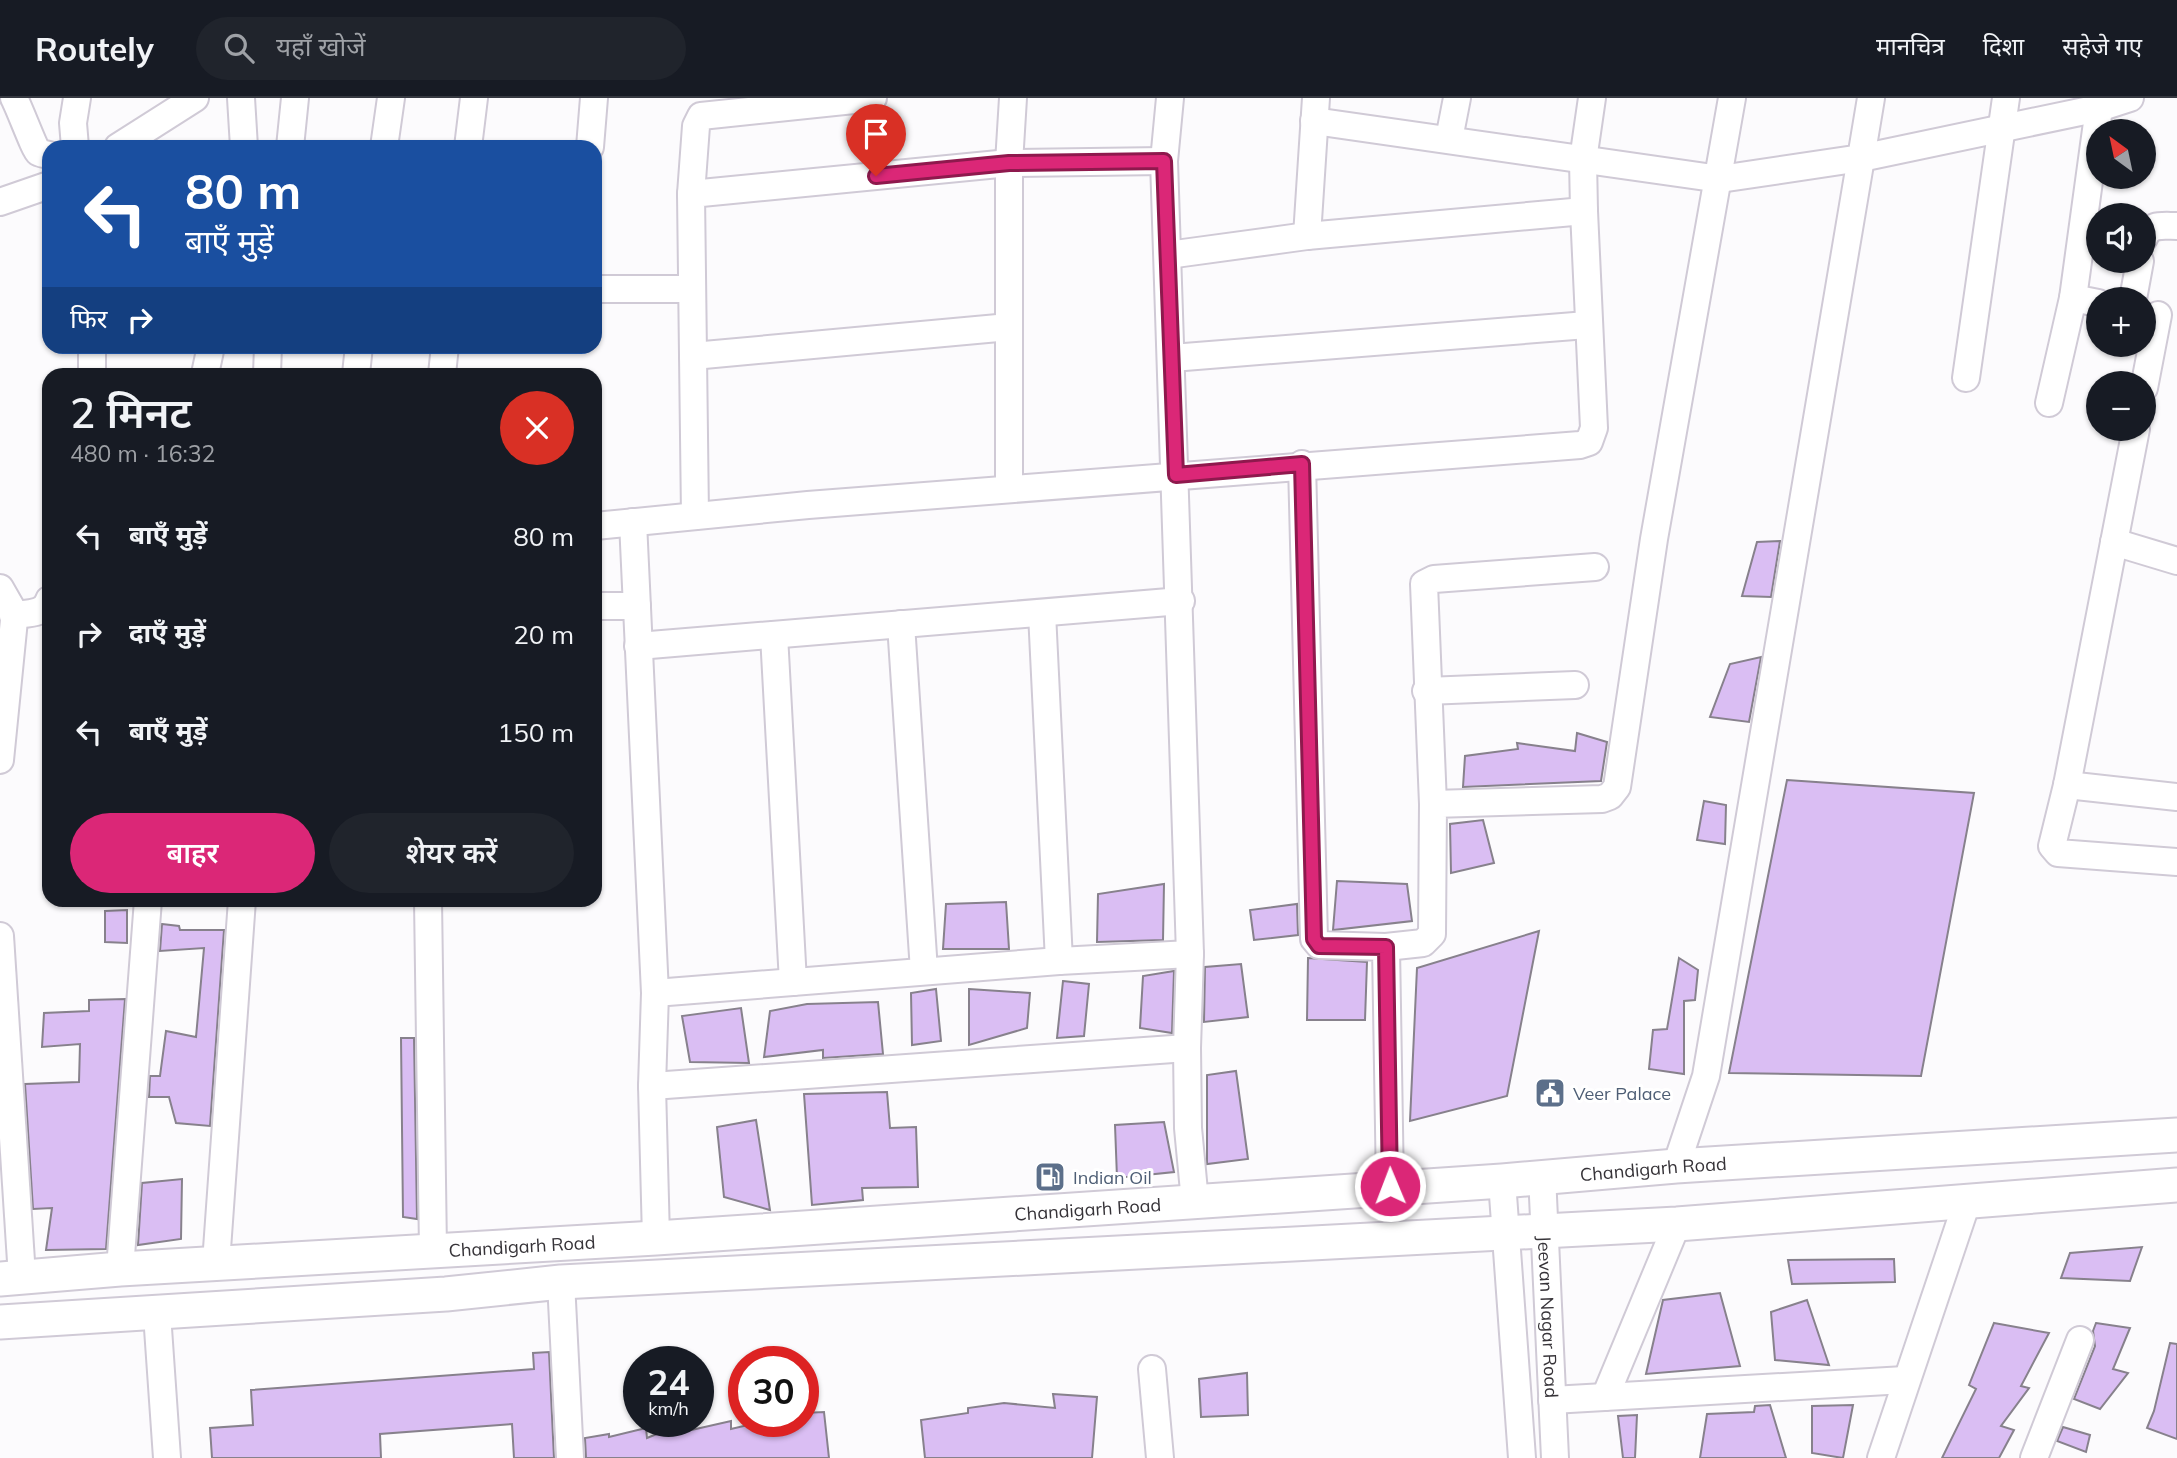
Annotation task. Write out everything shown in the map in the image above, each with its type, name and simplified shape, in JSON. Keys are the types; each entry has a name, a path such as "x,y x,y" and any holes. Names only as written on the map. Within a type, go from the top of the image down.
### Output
{"main road":[{"name":"Chandigarh Road","path":"11,1278 216,1263 656,1238 1195,1202 1390,1186 1502,1181 1542,1175 2177,1135"},
{"path":"0,1322 446,1294 561,1282 1677,1224 2177,1185"}],"street":[{"path":"14,98 29,125 36,149 42,152"},
{"path":"74,140 73,122 78,98"},
{"path":"129,140 195,98"},
{"path":"241,98 244,140"},
{"path":"291,140 295,98"},
{"path":"385,140 391,98"},
{"path":"469,140 474,98"},
{"path":"591,140 594,98"},
{"path":"695,516 691,194 696,126 701,116 873,98"},
{"path":"1009,489 1009,163 1013,98"},
{"path":"1170,98 1164,161 1181,601 1190,954 1186,1048 1188,1128 1195,1202"},
{"path":"1450,139 1457,98"},
{"path":"602,525 1302,464 1587,444 1594,428 1587,325 1583,160 1592,98"},
{"path":"1433,804 1602,799 1617,787 1654,538 1699,274 1720,179 1732,98"},
{"path":"1676,1166 1706,1076 1871,98"},
{"path":"1966,378 2007,98"},
{"path":"1307,236 1315,110 1450,139 1720,179 1861,158 2099,108 2130,98"},
{"path":"2087,287 2099,108"},
{"path":"691,194 1009,163 1164,161"},
{"path":"0,202 42,188"},
{"path":"1168,254 1307,236 1584,211"},
{"path":"2156,227 2177,226"},
{"path":"602,289 692,289"},
{"path":"2049,402 2086,301"},
{"path":"2148,371 2160,316"},
{"path":"1172,358 1587,325"},
{"path":"693,356 1009,327"},
{"path":"2134,441 2067,786 2052,844 2055,851 2177,862"},
{"path":"1302,464 1314,939 1319,946 1386,947 1423,943 1432,933 1433,804 1426,691 1423,587 1426,581 1595,567"},
{"path":"633,522 655,993 652,1086 656,1238"},
{"path":"2114,542 2177,561"},
{"path":"0,588 13,615 0,760"},
{"path":"638,646 1181,601"},
{"path":"602,606 637,606"},
{"path":"13,615 42,609"},
{"path":"1042,613 1059,961"},
{"path":"901,624 924,971"},
{"path":"774,635 793,982"},
{"path":"1426,691 1575,685"},
{"path":"2067,786 2177,797"},
{"path":"120,1269 147,907"},
{"path":"216,1263 241,907"},
{"path":"428,907 433,1250"},
{"path":"0,936 11,1278"},
{"path":"1386,947 1390,1186"},
{"path":"655,993 1059,961 1190,954"},
{"path":"652,1086 1186,1048"},
{"name":"Jeevan Nagar Road","path":"1542,1175 1555,1458"},
{"name":"Jeevan Nagar Road","path":"1502,1181 1522,1458"},
{"path":"1881,1458 1967,1202"},
{"path":"1605,1397 1677,1224"},
{"path":"561,1282 570,1458"},
{"path":"157,1314 167,1458"},
{"path":"2034,1458 2080,1340"},
{"path":"1152,1368 1160,1458"},
{"path":"1552,1400 1905,1380"}],"building":[{"path":"1780,541 1771,597 1742,596 1757,542"},
{"path":"1761,657 1749,722 1710,717 1730,664"},
{"path":"1577,733 1607,742 1601,781 1463,787 1465,756 1518,749 1517,743 1575,751"},
{"path":"1787,780 1974,793 1921,1076 1729,1073"},
{"path":"1704,801 1726,805 1725,844 1697,840"},
{"path":"1483,820 1494,863 1451,873 1450,824"},
{"path":"1337,881 1407,884 1412,921 1333,930"},
{"path":"1164,884 1163,940 1097,942 1098,894"},
{"path":"1006,902 1009,949 943,949 946,904"},
{"path":"1297,904 1298,935 1254,940 1250,910"},
{"path":"127,910 127,943 105,942 105,911"},
{"path":"162,924 179,926 180,930 224,930 210,1126 176,1123 169,1097 149,1097 150,1076 160,1076 166,1031 196,1037 204,948 160,951"},
{"path":"1539,931 1507,1096 1410,1121 1417,968"},
{"path":"1308,958 1367,962 1365,1020 1307,1020"},
{"path":"1679,958 1698,970 1695,1000 1684,1001 1684,1074 1649,1069 1653,1030 1667,1029"},
{"path":"1241,964 1248,1017 1204,1022 1205,967"},
{"path":"1174,971 1172,1033 1140,1028 1143,976"},
{"path":"1063,981 1089,984 1084,1036 1057,1038"},
{"path":"936,989 941,1041 912,1045 911,993"},
{"path":"969,989 1030,993 1027,1028 969,1045"},
{"path":"125,999 106,1249 46,1250 52,1208 33,1209 25,1084 79,1082 80,1044 42,1047 44,1013 89,1011 89,1000"},
{"path":"878,1002 883,1054 823,1058 823,1050 764,1057 770,1011 807,1004"},
{"path":"741,1008 749,1063 690,1062 682,1016"},
{"path":"401,1038 414,1038 417,1219 403,1217"},
{"path":"1236,1071 1248,1159 1207,1164 1207,1075"},
{"path":"887,1092 890,1128 916,1127 918,1187 862,1188 863,1200 812,1205 804,1094"},
{"path":"756,1120 770,1210 724,1197 717,1127"},
{"path":"1164,1122 1174,1172 1117,1178 1115,1125"},
{"path":"182,1179 181,1239 138,1245 142,1183"},
{"path":"2142,1247 2130,1281 2061,1278 2070,1253"},
{"path":"1894,1259 1895,1282 1792,1284 1788,1260"},
{"path":"1720,1293 1740,1366 1646,1374 1663,1300"},
{"path":"1807,1300 1829,1365 1775,1360 1771,1312"},
{"path":"1994,1323 2049,1333 2021,1386 2029,1388 2001,1426 2014,1430 1999,1458 1942,1458 1976,1389 1969,1385"},
{"path":"2096,1323 2130,1328 2113,1369 2128,1373 2100,1409 2074,1399 2095,1346 2093,1331"},
{"path":"2170,1343 2177,1344 2177,1439 2147,1428 2154,1411"},
{"path":"549,1352 554,1458 514,1458 512,1424 380,1434 381,1458 212,1458 210,1428 253,1425 251,1390 534,1369 533,1353"},
{"path":"1247,1373 1248,1415 1201,1417 1199,1379"},
{"path":"1053,1394 1097,1397 1092,1458 925,1458 921,1420 968,1413 968,1408 1004,1403 1055,1408"},
{"path":"1770,1405 1786,1458 1700,1458 1707,1414 1754,1412 1755,1406"},
{"path":"1853,1405 1843,1458 1812,1453 1812,1406"},
{"path":"819,1412 824,1412 829,1458 586,1458 585,1438 623,1434 623,1437 647,1438 714,1437 714,1425 728,1422 728,1437 819,1437"},
{"path":"1637,1415 1635,1458 1623,1458 1618,1416"},
{"path":"2063,1427 2090,1435 2086,1452 2057,1441"}],"place":[{"name":"Veer Palace","path":"1550,1093"},
{"name":"Indian Oil","path":"1050,1177"}],"route":[{"path":"876,176 1009,163 1164,161 1176,475 1302,464 1314,939 1319,946 1386,947 1390,1186"}]}
